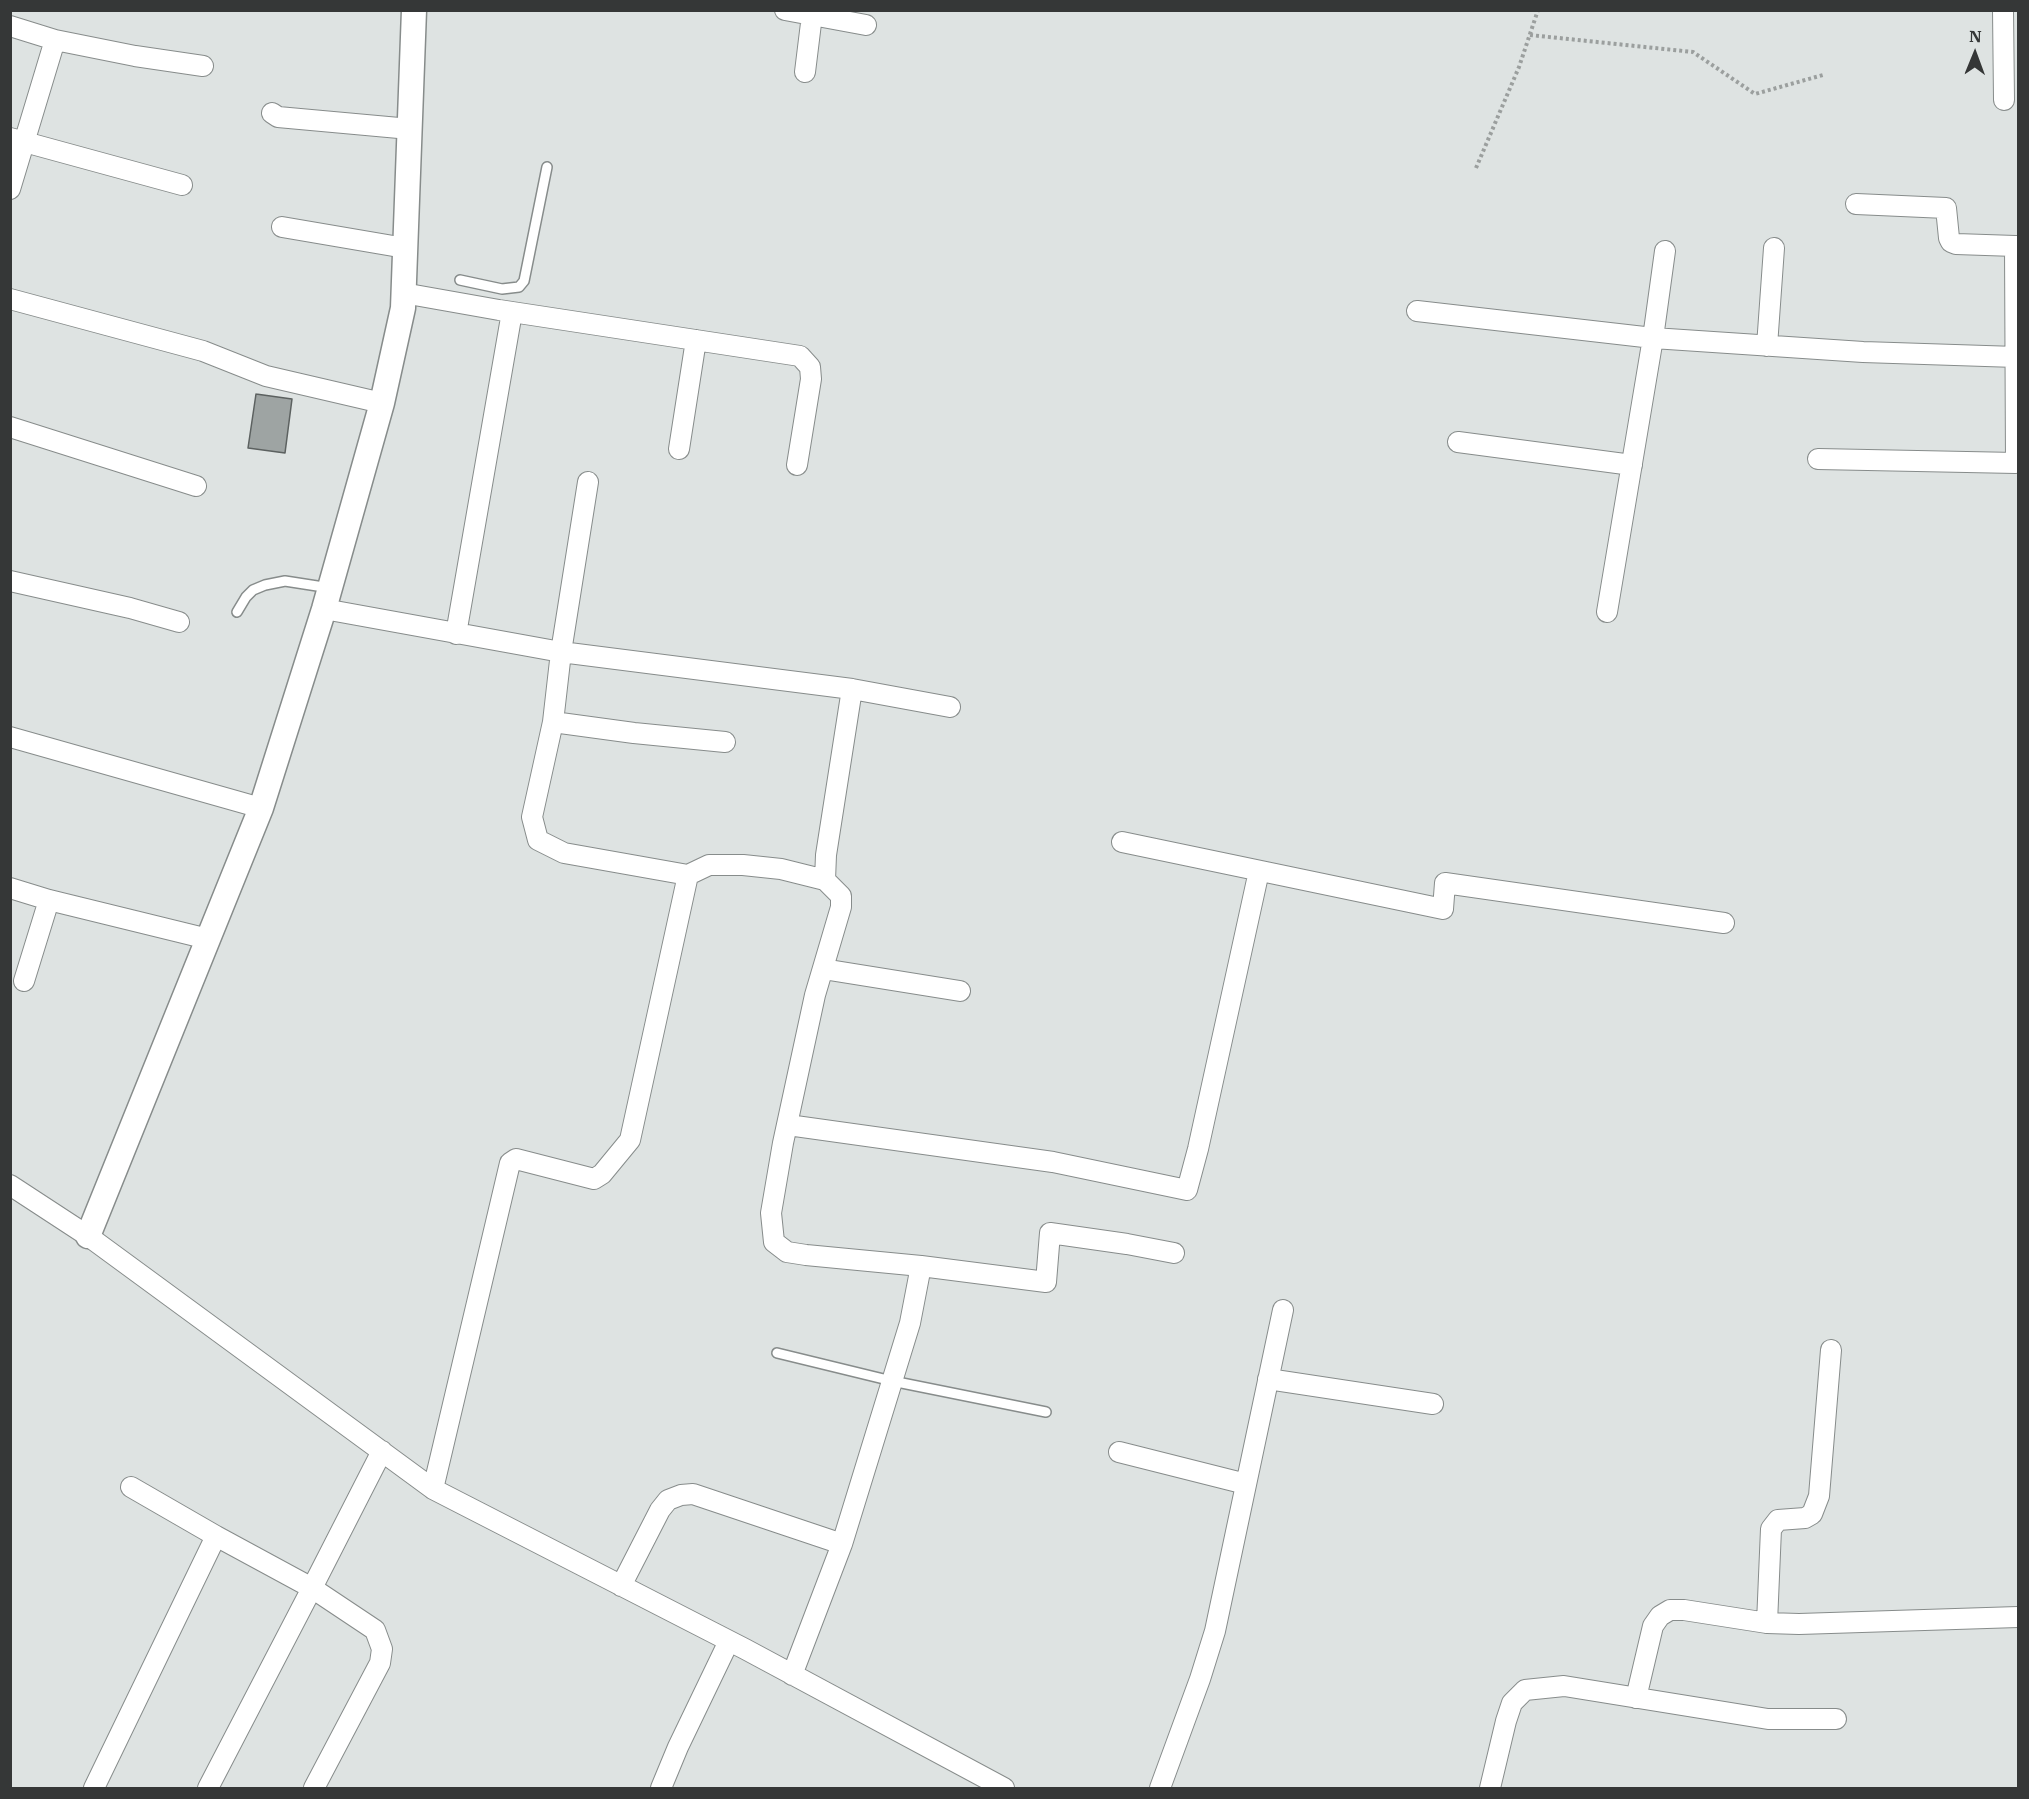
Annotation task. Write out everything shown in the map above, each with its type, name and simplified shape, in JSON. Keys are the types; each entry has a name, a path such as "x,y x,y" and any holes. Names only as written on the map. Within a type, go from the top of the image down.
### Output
{"street":[{"path":"88,1236 261,808 327,598 382,403 403,308 414,10"},
{"path":"785,10 866,25"},
{"path":"2003,10 2004,100"},
{"path":"805,72 812,15"},
{"path":"10,26 55,40 203,66"},
{"path":"10,189 18,140 55,40"},
{"path":"272,113 278,117 410,129"},
{"path":"18,140 182,185"},
{"path":"1818,459 2016,463 2017,246 1951,242 1946,207 1856,204"},
{"path":"282,227 405,248"},
{"path":"1767,346 1773,248"},
{"path":"1607,612 1653,338 1665,251"},
{"path":"403,292 506,311 800,356 810,367 811,379 797,465"},
{"path":"10,299 203,351 266,376 382,403"},
{"path":"456,634 506,311"},
{"path":"1417,311 1653,338 1929,356 2016,357"},
{"path":"679,449 696,340"},
{"path":"10,427 196,486"},
{"path":"1458,441 1632,465"},
{"path":"588,482 561,652 553,722 532,818 538,840 564,853 688,875 709,865 743,865 781,870 825,880 841,896 841,907 815,995 788,1125 771,1213 774,1242 787,1252 806,1255 921,1266 1046,1282 1050,1233 1174,1253"},
{"path":"10,581 130,608 179,622"},
{"path":"327,598 456,634 561,652 852,689 950,707"},
{"path":"825,880 831,815 852,689"},
{"path":"553,722 725,742"},
{"path":"10,736 261,808"},
{"path":"1122,842 1443,909 1445,884 1724,922"},
{"path":"788,1125 1053,1162 1187,1190 1259,871"},
{"path":"433,1489 510,1163 516,1159 594,1179 602,1174 630,1140 688,875"},
{"path":"10,888 49,900 208,939"},
{"path":"24,981 49,900"},
{"path":"823,969 960,991"},
{"path":"10,1185 88,1236 433,1489 792,1675 970,1781 1004,1788"},
{"path":"792,1675 842,1544 917,1295 921,1266"},
{"path":"1160,1788 1194,1699 1215,1630 1283,1310"},
{"path":"1767,1623 1771,1529 1778,1520 1805,1518 1812,1514 1820,1496 1831,1350"},
{"path":"1268,1378 1433,1404"},
{"path":"208,1788 382,1451"},
{"path":"1119,1452 1246,1484"},
{"path":"132,1487 312,1588 375,1630 382,1649 380,1663 314,1788"},
{"path":"621,1586 660,1510 668,1500 681,1496 693,1494 842,1544"},
{"path":"94,1788 216,1536"},
{"path":"1636,1698 1653,1626 1660,1616 1670,1610 1684,1610 1767,1623 1799,1624 2019,1617"},
{"path":"661,1788 729,1641"},
{"path":"1490,1788 1512,1703 1525,1690 1564,1686 1768,1719 1836,1719"}],"lane":[{"path":"460,280 502,289 519,287 524,281 547,166"},
{"path":"502,289 506,311"},
{"path":"237,612 253,590 285,581 327,598"},
{"path":"777,1353 892,1381 1046,1412"}],"path":[{"path":"1476,168 1519,67 1538,10"},
{"path":"1530,35 1693,52 1755,94 1823,75"}],"building":[{"path":"256,394 292,399 285,453 248,448"}]}
